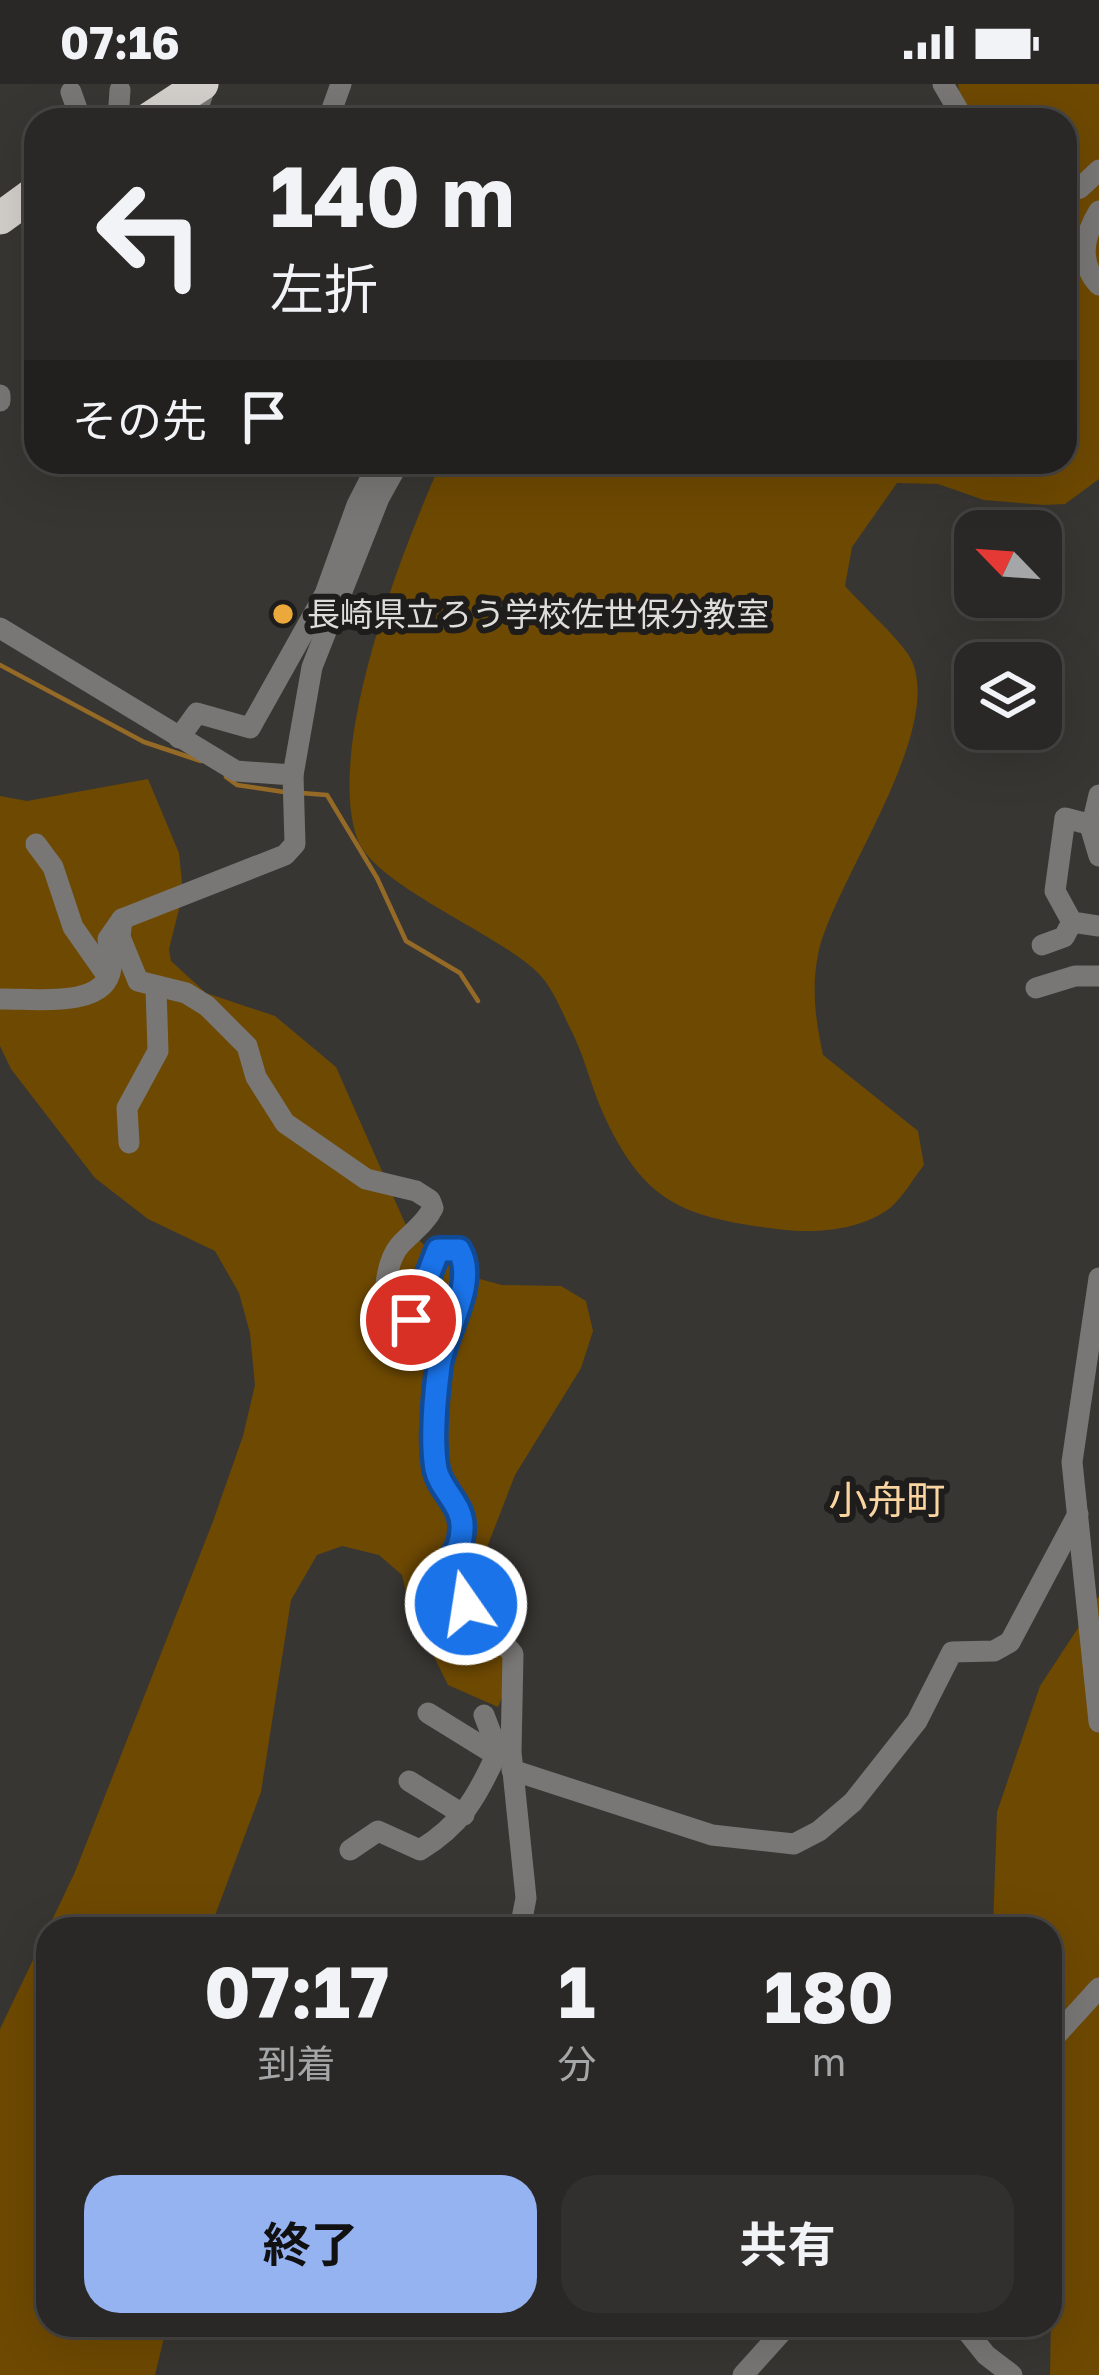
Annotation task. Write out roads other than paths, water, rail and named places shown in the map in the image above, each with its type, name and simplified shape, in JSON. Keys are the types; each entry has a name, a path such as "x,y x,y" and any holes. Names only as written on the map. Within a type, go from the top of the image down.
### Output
{"highway":[{"path":"166,108 204,84"}],"street":[{"path":"119,108 121,90"},
{"path":"71,92 77,108"},
{"path":"1099,211 1084,255 1099,285"},
{"path":"179,739 197,713 250,728 325,594 373,474"},
{"path":"0,999 83,997 104,984 112,970 108,939 122,919 285,855 295,844 294,789 311,667 392,474"},
{"path":"0,628 236,771 294,789"},
{"path":"1099,795 1092,825 1099,856"},
{"path":"1072,922 1055,891 1066,818 1092,825"},
{"path":"36,844 53,867 74,927 108,976"},
{"path":"122,919 120,937 138,981 187,993 207,1006 247,1046 256,1077 285,1124 365,1179 416,1191 430,1200 433,1208 427,1219 392,1256 384,1312 388,1332 398,1337 406,1333 438,1250 459,1250 465,1261 439,1363 436,1473 458,1508 463,1530 448,1563 448,1577 513,1654 507,1759 526,1898 522,1917"},
{"path":"1072,922 1099,926"},
{"path":"1042,945 1064,937 1072,922"},
{"path":"1036,988 1075,976 1099,976"},
{"path":"129,1143 128,1108 158,1051 156,988"},
{"path":"1099,1278 1072,1462 1099,1722"},
{"path":"428,1713 507,1759 712,1835 794,1844 819,1831 853,1802 917,1721 952,1652 994,1651 1010,1642 1078,1514"},
{"path":"484,1715 507,1759"},
{"path":"350,1850 378,1831 420,1850 450,1831 507,1759"},
{"path":"409,1781 464,1815"},
{"path":"1062,2029 1099,1988"},
{"path":"743,2375 777,2337"},
{"path":"972,2337 1012,2375"}],"waterway":[{"path":"0,665 144,742 201,761"},
{"path":"226,777 237,785 284,792"},
{"path":"301,793 327,795 377,878 406,941 460,973 478,1001"}],"place":[{"name":"長崎県立ろう学校佐世保分教室","path":"283,614"}],"district":[{"name":"小舟町","path":"887,1500"}]}
